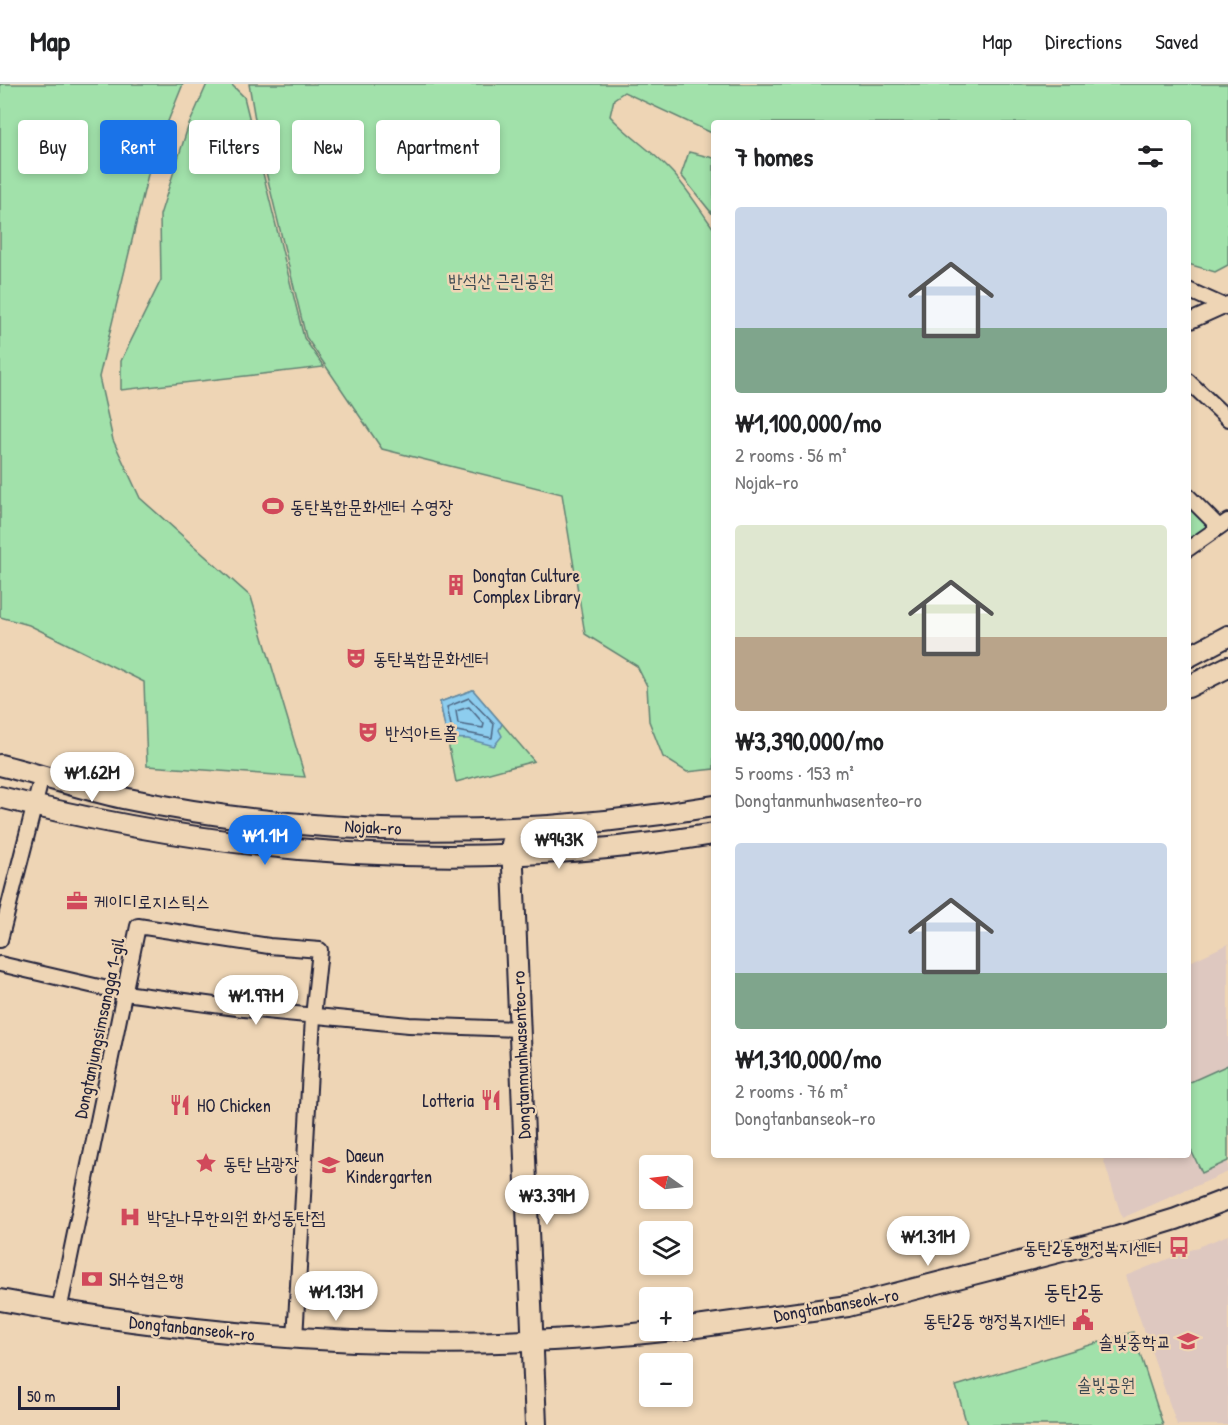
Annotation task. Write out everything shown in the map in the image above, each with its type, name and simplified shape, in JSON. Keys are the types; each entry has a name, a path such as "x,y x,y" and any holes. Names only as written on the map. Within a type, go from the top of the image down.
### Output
{"street":[{"path":"1191,291 1227,306"},
{"path":"1191,321 1227,306"},
{"path":"1191,384 1228,419"},
{"path":"1191,498 1223,524 1191,547"},
{"path":"1191,655 1228,636"},
{"path":"1191,686 1228,667"},
{"name":"Nojak-ro","path":"0,765 121,798 242,817 421,829 512,828 601,822 711,806"},
{"path":"0,940 42,776"},
{"name":"Nojak-ro","path":"0,797 114,824 241,844 360,855 513,855 602,849 711,834"},
{"path":"114,824 110,808 121,798"},
{"path":"601,822 594,829 593,836 602,849"},
{"name":"Dongtanmunhwasenteo-ro","path":"512,828 536,1425"},
{"path":"421,829 428,841 421,856"},
{"name":"Dongtanjungsimsangga 1-gil","path":"59,1311 138,926 258,944 320,950 313,1017 295,1339"},
{"path":"0,964 125,993 313,1017 409,1025 520,1029"},
{"name":"Dongtanbanseok-ro","path":"693,1327 858,1304 1117,1237 1176,1219 1228,1199"},
{"name":"Dongtanbanseok-ro","path":"0,1300 174,1328 295,1339 412,1345 533,1343 639,1333"}],"shaded area":[{"path":"1228,944 1228,1172 1122,1218 1103,1158 1191,1158 1191,962"},
{"name":"솔빛중학교","path":"1228,1235 1228,1425 1177,1425 1125,1276"}],"green space":[{"path":"0,84 183,84 169,120 100,120 100,174 148,174 99,377 113,440 140,498 251,597 305,777 147,766 144,682 29,625 0,617"},
{"path":"207,84 231,84 244,97 250,120 191,120"},
{"name":"반석산 근린공원","path":"249,84 1228,84 1228,265 1215,272 1191,265 1191,120 711,120 711,133 624,92 614,99 610,116 662,162 687,190 711,225 711,769 687,772 663,757 649,721 647,686 637,666 585,634 562,494 382,449 306,337 267,174 280,174 280,120 255,120"},
{"path":"189,125 189,174 263,174 304,338 324,367 121,390 121,361 161,280 160,215 173,174 177,174 177,162"},
{"path":"689,152 711,157 711,212 681,175"},
{"path":"1191,504 1214,526 1191,541"},
{"path":"473,690 534,761 456,782 440,702"},
{"path":"1228,1065 1228,1161 1202,1173 1191,1150 1191,1082"},
{"name":"솔빛공원","path":"1133,1332 1163,1425 967,1425 956,1386"}],"water":[{"path":"473,690 502,724 499,730 502,736 494,746 468,739 447,738 440,702"}],"place":[{"name":"동탄복합문화센터 수영장","path":"273,506"},
{"name":"Dongtan Culture Complex Library","path":"456,585"},
{"name":"동탄복합문화센터","path":"356,658"},
{"name":"반석아트홀","path":"368,732"},
{"name":"케이디로지스틱스","path":"77,901"},
{"name":"Lotteria","path":"491,1100"},
{"name":"HO Chicken","path":"180,1105"},
{"name":"동탄 남광장","path":"206,1163"},
{"name":"Daeun Kindergarten","path":"329,1165"},
{"name":"박달나무한의원 화성동탄점","path":"130,1217"},
{"name":"동탄2동행정복지센터","path":"1179,1247"},
{"name":"SH수협은행","path":"92,1279"},
{"name":"동탄2동 행정복지센터","path":"1083,1320"},
{"name":"솔빛중학교","path":"1188,1341"}],"district":[{"name":"동탄2동","path":"1074,1291"}]}
